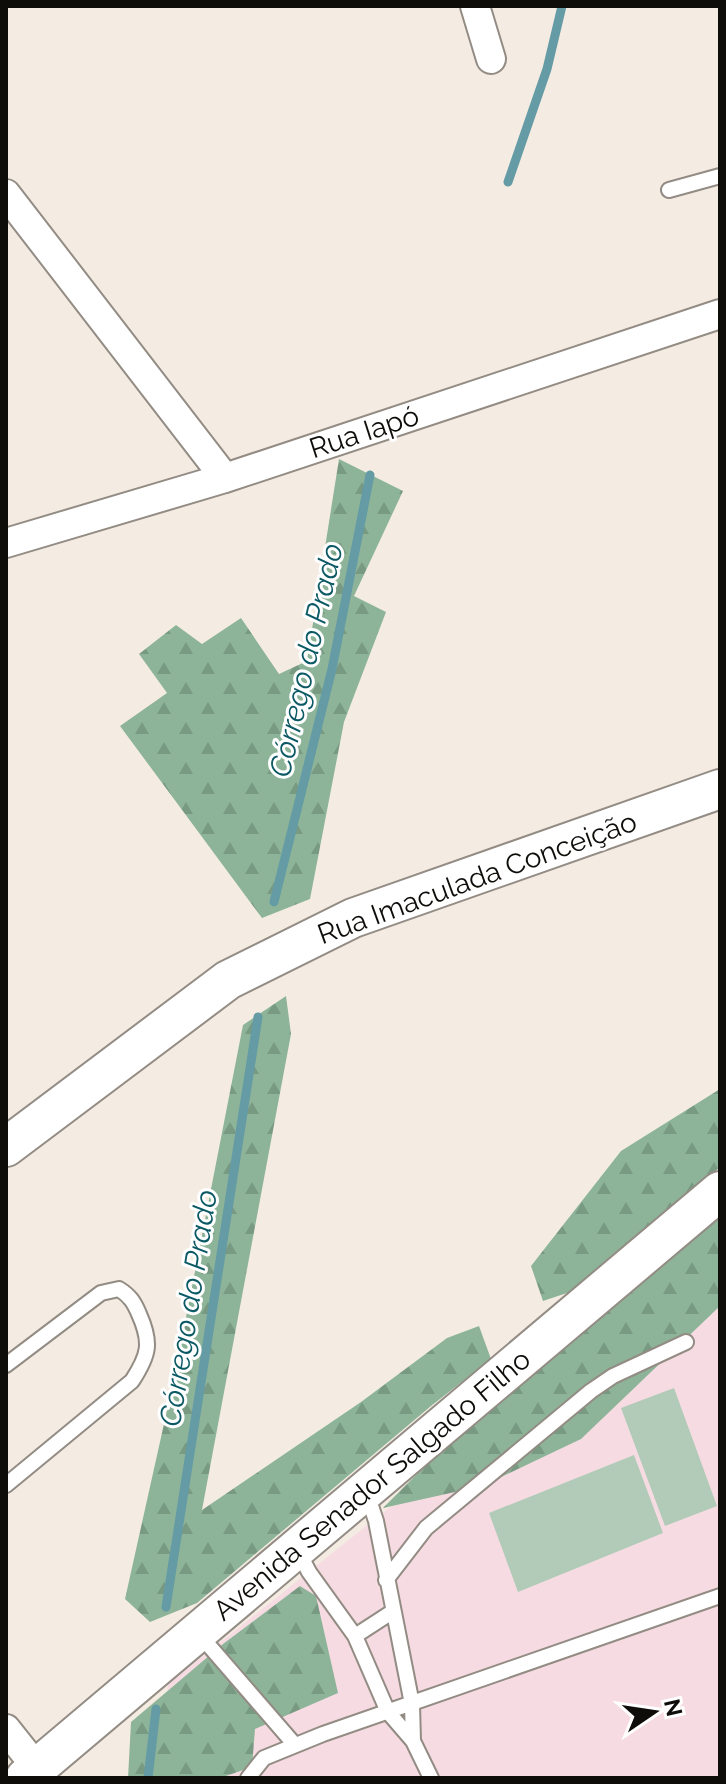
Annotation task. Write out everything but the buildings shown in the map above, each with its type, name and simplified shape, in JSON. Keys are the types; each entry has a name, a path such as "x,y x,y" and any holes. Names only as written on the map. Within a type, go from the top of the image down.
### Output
{"main road":[{"name":"Rua Imaculada Conceição","path":"6,1147 228,980 353,918 720,789"},
{"name":"Avenida Senador Salgado Filho","path":"35,1775 197,1632 720,1191"}],"street":[{"path":"475,6 491,59"},
{"path":"6,194 225,478"},
{"name":"Rua Iapó","path":"6,543 225,478 720,314"},
{"path":"6,1729 35,1775"}],"lane":[{"path":"669,190 720,176"},
{"path":"6,1365 101,1293 119,1289 132,1297 149,1335 145,1362 132,1381 6,1485"},
{"path":"386,1580 426,1528 591,1391 613,1376 686,1342"},
{"path":"365,1491 376,1521 412,1704 413,1741"},
{"path":"297,1549 309,1572 355,1636 388,1712 413,1741 431,1778"},
{"path":"248,1778 264,1758 295,1745 720,1596"},
{"path":"355,1636 392,1612"},
{"path":"197,1632 295,1745"}],"shaded area":[{"path":"720,1244 720,1778 159,1778 168,1684"}],"green space":[{"path":"339,459 403,491 354,596 386,612 344,722 310,899 262,918 120,726 167,693 139,654 176,625 202,644 241,618 279,674 307,661"},
{"path":"286,996 291,1034 202,1510 361,1402 447,1338 479,1326 491,1359 197,1603 150,1622 125,1599 174,1379 243,1025"},
{"path":"720,1089 720,1167 573,1291 543,1301 531,1266 621,1151"},
{"path":"720,1212 720,1306 581,1439 482,1486 383,1508 460,1431"},
{"path":"674,1388 717,1506 665,1526 621,1408"},
{"path":"634,1455 663,1533 518,1592 489,1513"},
{"path":"300,1586 316,1596 338,1693 255,1729 252,1767 220,1778 128,1778 131,1722 223,1644"}],"waterway":[{"name":"Córrego do Prado","path":"508,182 547,69 562,6"},
{"name":"Córrego do Prado","path":"274,902 332,669 370,475"},
{"name":"Córrego do Prado","path":"166,1607 258,1017"},
{"name":"Córrego do Prado","path":"148,1778 156,1709"}]}
